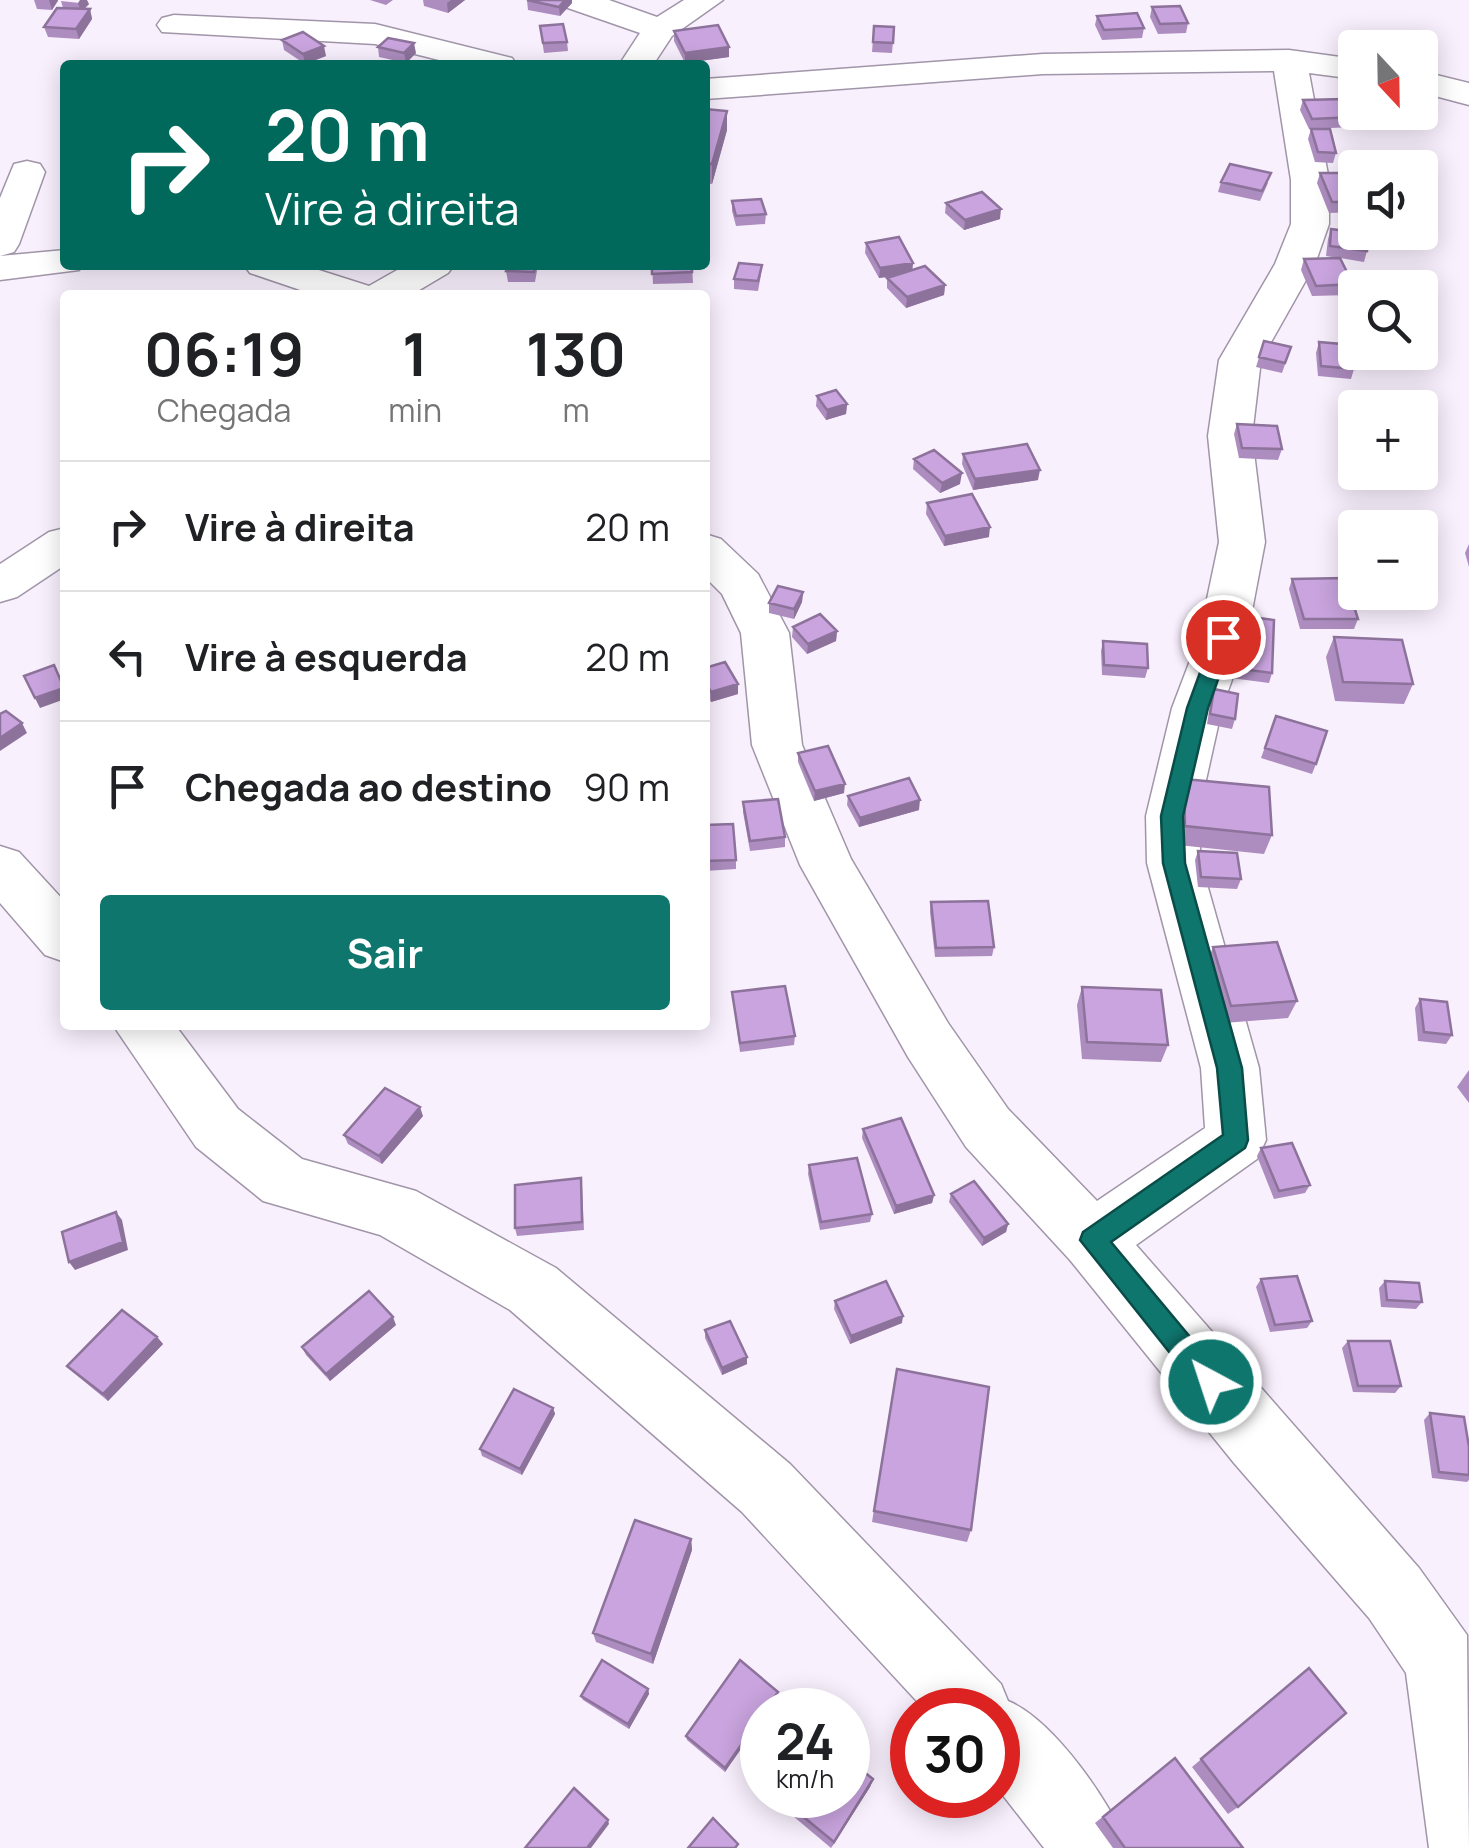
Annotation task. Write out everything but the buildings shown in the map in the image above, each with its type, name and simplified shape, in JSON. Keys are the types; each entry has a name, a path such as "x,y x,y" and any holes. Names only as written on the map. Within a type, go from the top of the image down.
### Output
{"street":[{"path":"577,0 660,29"},
{"path":"639,60 660,29 707,0"},
{"path":"174,24 375,34 480,60"},
{"path":"1092,1240 1236,1140 1230,1068 1174,863 1172,816 1198,708 1223,637 1242,542 1230,436 1240,360 1294,264 1310,224 1310,180 1289,60"},
{"path":"710,89 1043,64 1289,60 1338,66"},
{"path":"1438,86 1469,94"},
{"path":"0,244 30,170"},
{"path":"0,268 60,262"},
{"path":"279,270 340,290"},
{"path":"392,290 426,270"},
{"path":"0,586 60,546"},
{"path":"710,555 740,585 765,633 777,744 827,865 928,1040 986,1128 1092,1240 1258,1439 1394,1593 1442,1662 1468,1848"},
{"path":"0,867 60,933"},
{"path":"146,1030 217,1128 284,1182 394,1211 533,1289 766,1488 954,1688"},
{"path":"1020,1757 1047,1786 1090,1848"}],"route":[{"path":"1211,1382 1092,1240 1236,1140 1230,1068 1174,863 1172,816 1198,708 1223,637"}]}
